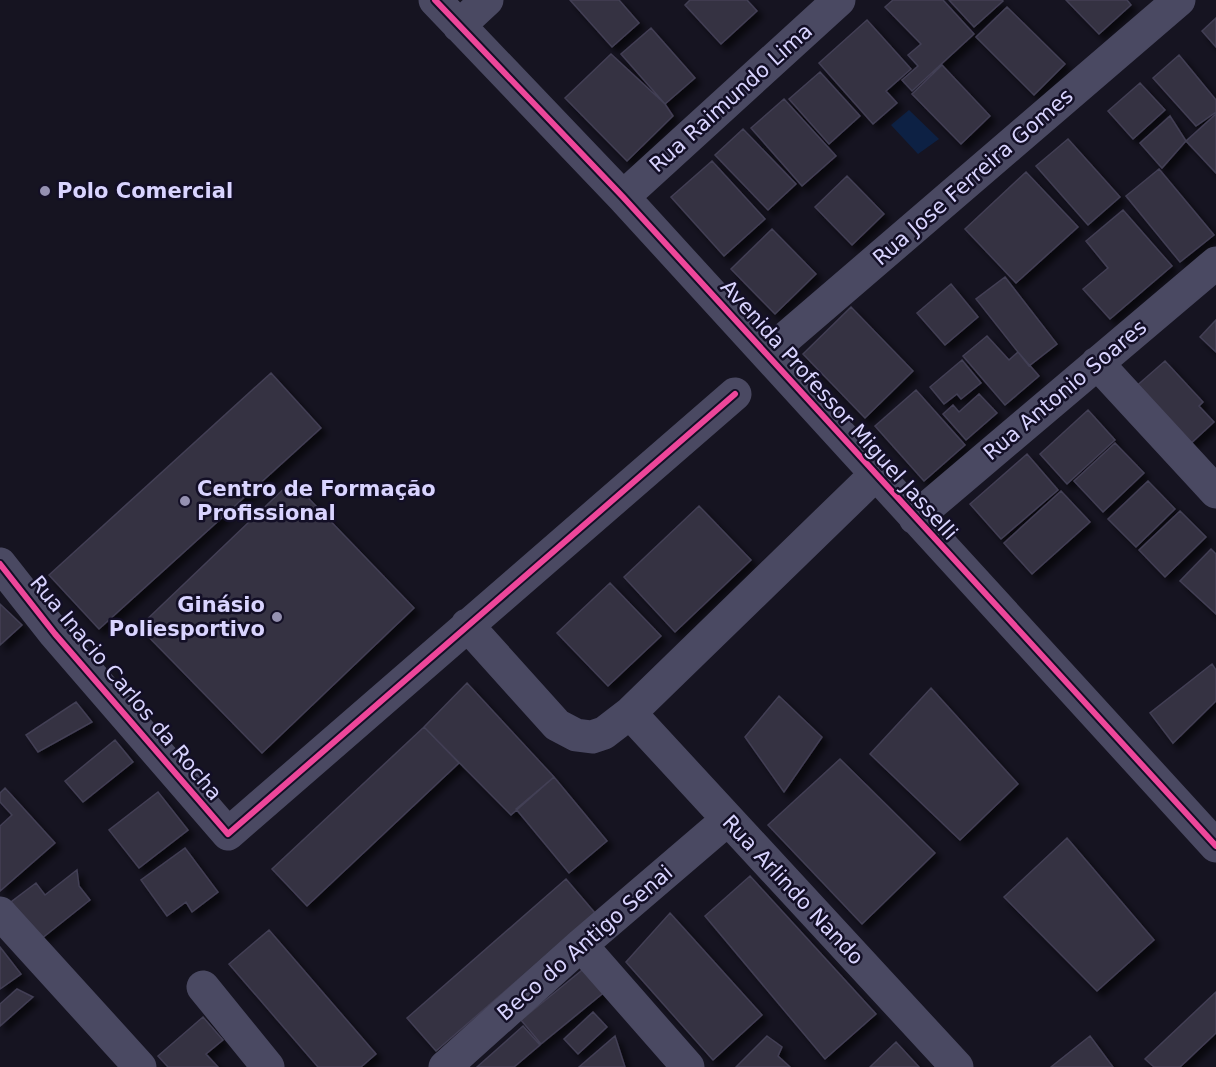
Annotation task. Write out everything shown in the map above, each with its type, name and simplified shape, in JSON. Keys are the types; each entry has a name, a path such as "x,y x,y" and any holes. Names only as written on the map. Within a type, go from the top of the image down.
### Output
{"street":[{"name":"Avenida Professor Miguel Jasselli","path":"435,0 623,196 1216,846"},
{"path":"459,26 487,0"},
{"name":"Rua Raimundo Lima","path":"623,196 839,0"},
{"name":"Rua Jose Ferreira Gomes","path":"767,354 1179,0"},
{"name":"Rua Antonio Soares","path":"915,518 1216,263"},
{"path":"1097,363 1216,492"},
{"path":"735,393 467,625 556,724 576,735 592,737 604,733 630,713 876,474"},
{"name":"Rua Inacio Carlos da Rocha","path":"0,564 55,634 228,834 467,625"},
{"name":"Rua Arlindo Nando","path":"630,713 957,1067"},
{"name":"Beco do Antigo Senai","path":"445,1067 581,945 727,820"},
{"path":"0,913 140,1067"},
{"path":"581,945 688,1067"},
{"path":"203,987 268,1067"}],"water":[{"path":"909,110 939,139 918,154 891,125"}],"building":[{"path":"570,0 619,0 639,23 612,47"},
{"path":"690,0 747,0 757,11 721,44 685,5"},
{"path":"893,0 943,0 974,34 912,91 902,80 918,66 908,55 921,44 885,7"},
{"path":"949,0 1002,0 1003,1 974,27"},
{"path":"1066,0 1127,0 1131,5 1099,34"},
{"path":"1007,7 1065,64 1034,95 976,37"},
{"path":"1216,18 1216,47 1202,31"},
{"path":"867,20 911,69 886,91 897,103 873,124 819,63"},
{"path":"651,28 695,78 665,104 621,54"},
{"path":"611,54 665,104 673,116 627,161 565,98"},
{"path":"1179,55 1216,100 1216,112 1196,126 1153,78"},
{"path":"942,65 990,116 961,144 912,94"},
{"path":"820,72 860,116 829,144 789,99"},
{"path":"1140,83 1165,110 1133,139 1108,111"},
{"path":"784,99 836,156 802,186 751,128"},
{"path":"1216,114 1216,173 1186,141"},
{"path":"1170,116 1186,141 1162,168 1140,143"},
{"path":"743,129 796,184 768,210 715,155"},
{"path":"1068,139 1120,197 1088,225 1036,166"},
{"path":"712,161 765,219 724,256 671,197"},
{"path":"1159,169 1214,235 1180,262 1126,196"},
{"path":"1026,172 1078,227 1016,283 965,229"},
{"path":"847,176 884,214 852,245 815,207"},
{"path":"1123,210 1172,266 1110,319 1083,289 1108,268 1086,241"},
{"path":"772,229 816,274 775,314 731,269"},
{"path":"1005,277 1057,344 1029,366 976,299"},
{"path":"951,284 978,317 945,345 917,313"},
{"path":"851,307 913,371 865,418 803,354"},
{"path":"1216,320 1216,352 1200,337"},
{"path":"987,336 1009,360 1018,352 1039,376 1005,405 963,356"},
{"path":"962,360 981,383 961,399 957,394 944,404 930,387"},
{"path":"1165,361 1203,402 1199,406 1214,422 1186,448 1133,389"},
{"name":"Centro de Formação Profissional","path":"271,373 321,428 99,629 49,575"},
{"path":"916,390 965,445 924,481 875,426"},
{"path":"979,394 997,413 966,440 943,414 953,405 959,412"},
{"path":"1088,410 1115,440 1067,484 1040,454"},
{"path":"1115,443 1144,473 1103,512 1074,481"},
{"path":"1027,454 1058,490 1001,539 970,504"},
{"name":"Ginásio Poliesportivo","path":"292,481 414,608 262,753 139,627"},
{"path":"1148,481 1175,509 1136,547 1108,519"},
{"path":"1061,491 1090,522 1032,574 1004,543"},
{"path":"699,506 751,560 675,632 624,577"},
{"path":"1180,511 1206,537 1165,577 1139,550"},
{"path":"1211,549 1216,554 1216,614 1180,581"},
{"path":"610,583 661,636 608,686 557,633"},
{"path":"0,604 22,625 0,645"},
{"path":"1212,664 1216,670 1216,701 1173,743 1150,713"},
{"path":"467,683 554,777 511,815 424,727"},
{"path":"931,688 1018,784 960,840 870,754"},
{"path":"779,696 822,737 784,792 745,737"},
{"path":"76,702 92,722 38,752 26,735"},
{"path":"424,727 459,763 307,906 272,869"},
{"path":"115,740 133,762 83,802 65,781"},
{"path":"840,759 935,853 862,924 768,825"},
{"path":"554,777 607,841 569,873 516,809"},
{"path":"5,788 55,843 0,891 0,826 12,815 0,802 0,793"},
{"path":"158,792 188,830 139,868 109,830"},
{"path":"1067,838 1154,940 1097,991 1004,897"},
{"path":"185,848 218,892 192,912 186,902 167,916 141,880"},
{"path":"77,870 79,886 90,900 41,939 11,902 36,883 45,895"},
{"path":"750,876 876,1014 825,1059 705,916"},
{"path":"566,879 595,913 436,1051 407,1018"},
{"path":"670,913 762,1015 713,1060 626,962"},
{"path":"269,930 376,1054 361,1067 318,1067 229,964"},
{"path":"0,947 21,974 0,989"},
{"path":"587,966 607,990 541,1044 521,1020"},
{"path":"17,989 33,997 0,1026 0,1004"},
{"path":"1216,992 1216,1033 1180,1067 1154,1067 1145,1059"},
{"path":"593,1012 607,1027 578,1054 564,1039"},
{"path":"203,1017 223,1040 206,1054 218,1067 168,1067 158,1056"},
{"path":"523,1026 540,1045 514,1067 477,1067"},
{"path":"615,1036 625,1067 579,1067"},
{"path":"767,1036 782,1047 778,1056 790,1067 736,1067"},
{"path":"1090,1036 1113,1067 1051,1067"},
{"path":"896,1042 919,1067 870,1067"}],"cycle path":[{"path":"435,0 623,197 1216,846"},
{"path":"0,564 55,634 228,834 735,394"}],"place":[{"name":"Polo Comercial","path":"45,191"},
{"name":"Centro de Formação Profissional","path":"185,501"},
{"name":"Ginásio Poliesportivo","path":"277,617"}]}
